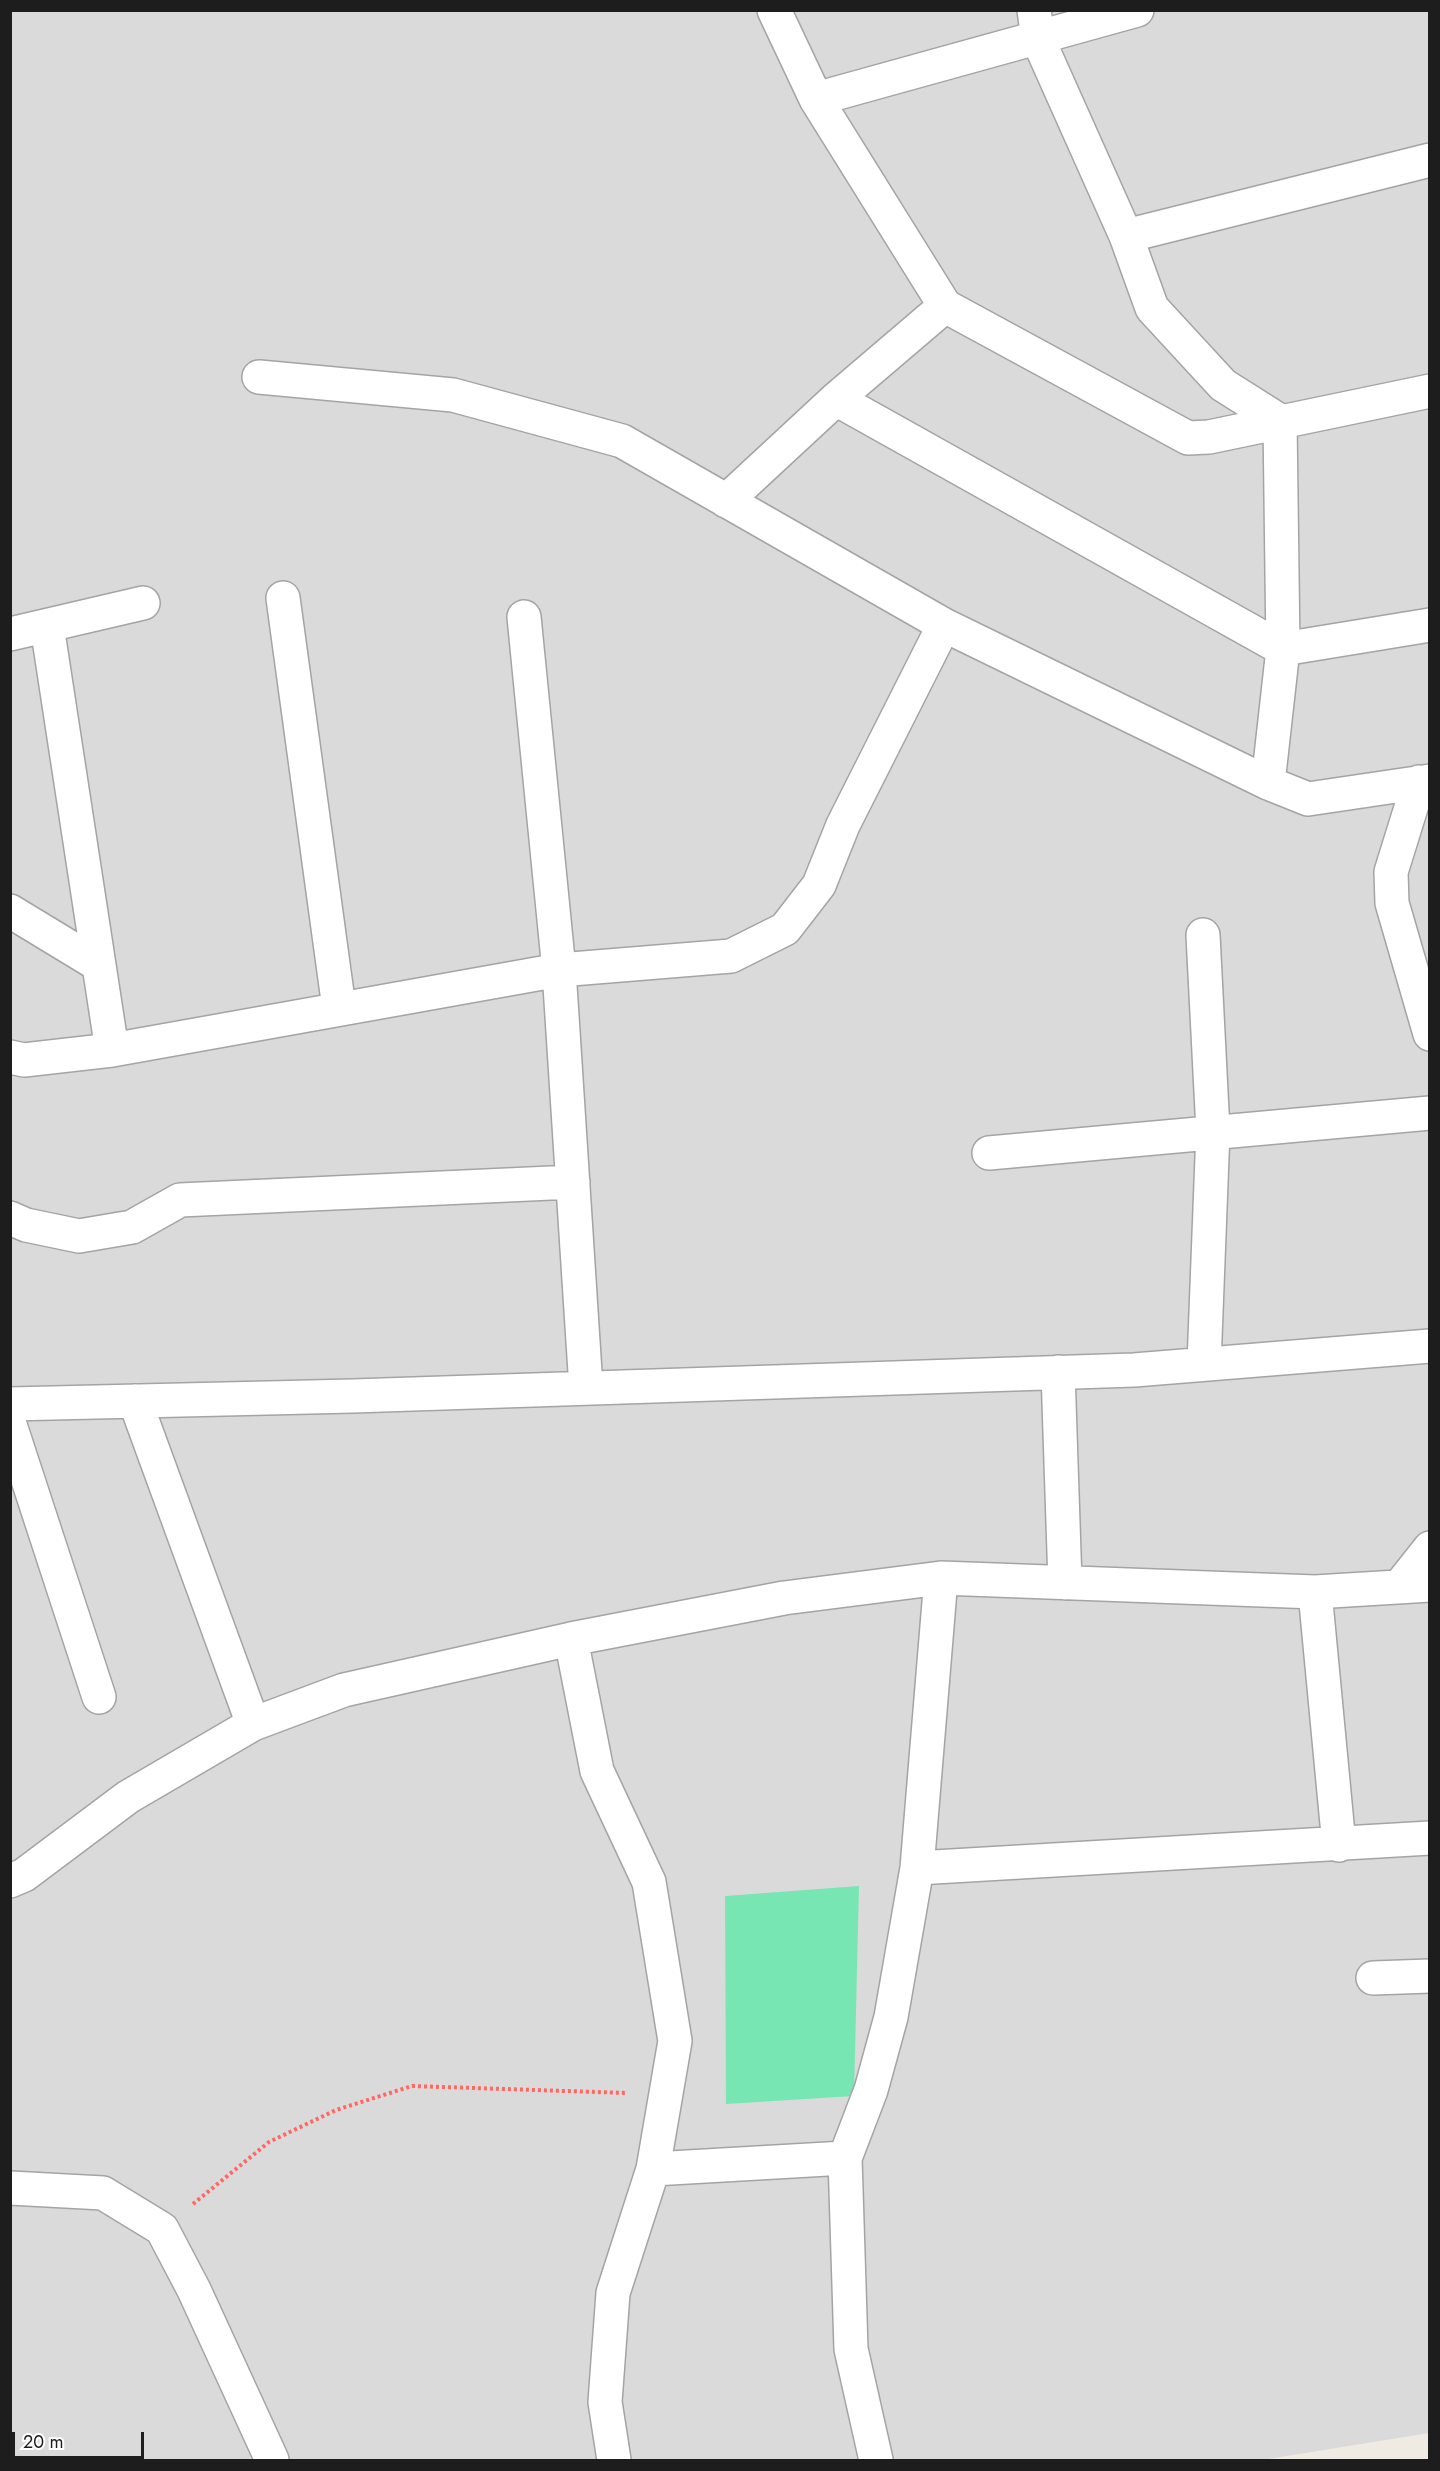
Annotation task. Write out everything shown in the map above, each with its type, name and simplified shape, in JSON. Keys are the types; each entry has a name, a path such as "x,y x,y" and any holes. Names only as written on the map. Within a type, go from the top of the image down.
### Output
{"street":[{"path":"774,10 816,99 945,306 1188,438 1209,437 1430,391"},
{"path":"816,99 1036,25 1137,10"},
{"path":"1036,25 1126,236 1152,308 1223,385 1280,421"},
{"path":"1126,236 1430,160"},
{"path":"726,501 836,399 945,306"},
{"path":"259,377 453,395 622,441 944,625 1268,783 1308,799 1424,782 1390,872 1392,903 1430,1034"},
{"path":"836,399 1283,650 1430,625"},
{"path":"1268,783 1283,650 1280,421"},
{"path":"283,598 339,1008"},
{"path":"10,634 143,603"},
{"path":"524,617 559,970 586,1388"},
{"path":"10,1057 24,1060 112,1050 559,970 731,956 785,929 819,885 843,825 944,625"},
{"path":"47,626 112,1050"},
{"path":"10,911 99,964"},
{"path":"1203,935 1213,1131 1204,1364"},
{"path":"989,1153 1430,1113"},
{"path":"10,1218 26,1225 79,1236 132,1227 180,1200 573,1182"},
{"path":"10,1404 1134,1370 1430,1346"},
{"path":"1058,1372 1065,1583"},
{"path":"135,1401 253,1724"},
{"path":"10,1425 99,1697"},
{"path":"10,1881 24,1875 128,1797 253,1724 344,1690 572,1639 784,1598 941,1578 1315,1592 1414,1586 1430,1548"},
{"path":"876,2460 851,2349 844,2158 871,2090 891,2017 917,1868 941,1578"},
{"path":"1315,1592 1340,1845"},
{"path":"572,1639 597,1771 649,1882 675,2042 653,2169 613,2293 605,2402 614,2460"},
{"path":"917,1868 1430,1838"},
{"path":"1373,1978 1430,1976"},
{"path":"653,2169 844,2158"},
{"path":"10,2187 103,2193 162,2229 194,2290 272,2460"}],"path":[{"path":"162,2229 269,2142 336,2110 412,2086 666,2094"}],"shaded area":[{"path":"11,11 1429,11 1429,2433 1262,2460 11,2460"}],"green space":[{"path":"859,1886 854,2096 726,2104 725,1896"}]}
